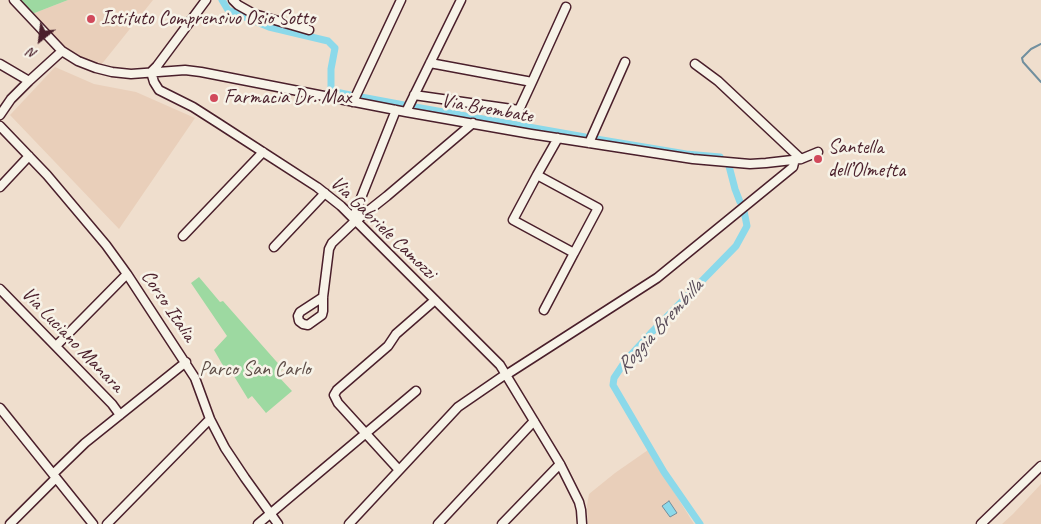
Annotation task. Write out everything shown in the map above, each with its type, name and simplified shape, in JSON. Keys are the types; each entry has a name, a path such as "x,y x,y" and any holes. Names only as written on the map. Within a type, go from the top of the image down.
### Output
{"street":[{"name":"Via Brembate","path":"14,0 62,51 78,61 112,72 131,74 185,70 201,72 406,112 693,159 750,164 798,159 818,152"},
{"path":"151,72 206,0"},
{"path":"233,0 254,14 309,30"},
{"path":"353,102 401,0"},
{"path":"406,112 461,0"},
{"path":"414,95 519,110 566,7"},
{"path":"0,115 11,99 62,51"},
{"path":"589,143 626,62"},
{"path":"430,63 532,82"},
{"path":"0,64 29,81"},
{"path":"349,524 458,408 506,374 656,278 793,166 798,159 718,81 694,64"},
{"name":"Via Gabriele Camozzi","path":"151,72 159,90 193,107 325,193 341,206 500,366 560,464 579,502 582,524"},
{"path":"355,219 396,110"},
{"path":"322,297 330,246 355,219 473,123"},
{"name":"Corso Italia","path":"0,126 47,175 106,245 127,274 196,378 210,419 225,448 278,524"},
{"path":"558,138 513,220 574,253"},
{"path":"182,236 263,152"},
{"path":"0,187 29,156"},
{"path":"537,175 598,208 544,310"},
{"path":"274,247 325,193"},
{"path":"56,346 127,274"},
{"name":"Via Luciano Manara","path":"0,288 112,404 120,415"},
{"path":"399,470 338,403 334,394 388,346 396,334 435,300"},
{"path":"10,524 85,443 186,362"},
{"path":"258,524 416,391"},
{"path":"0,408 92,524"},
{"path":"107,524 210,419"},
{"path":"438,524 534,421"},
{"path":"502,524 560,464"},
{"path":"981,524 1041,466"}],"shaded area":[{"path":"68,0 153,0 101,65 68,52 32,14"},
{"path":"55,67 94,84 136,92 195,118 119,229 10,115"},
{"path":"648,450 694,524 588,524 587,505 589,494"},
{"path":"1041,484 1041,524 1002,524 1013,514"}],"green space":[{"path":"19,0 68,0 32,14"},
{"name":"Parco San Carlo","path":"199,277 220,302 223,301 283,369 277,375 292,391 266,413 252,396 248,399 229,368 225,369 214,350 227,336 191,283"}],"water":[{"path":"669,501 677,513 670,517 662,506"}],"waterway":[{"name":"Roggia Brembilla","path":"222,0 228,10 269,27 328,41 335,48 331,69 331,91 350,95"},
{"name":"Roggia Brembilla","path":"1041,44 1031,49 1022,58 1023,62 1041,82"},
{"name":"Roggia Brembilla","path":"361,97 404,105"},
{"name":"Roggia Brembilla","path":"415,107 585,137"},
{"name":"Roggia Brembilla","path":"596,139 686,154 720,157"},
{"name":"Roggia Brembilla","path":"729,166 740,202"},
{"name":"Roggia Brembilla","path":"700,524 664,472 613,385 614,378 626,360 736,246 747,226 744,211"}],"place":[{"name":"Istituto Comprensivo Osio Sotto","path":"91,19"},
{"name":"Farmacia Dr. Max","path":"214,98"},
{"name":"Santella dell’Olmetta","path":"818,159"}]}
